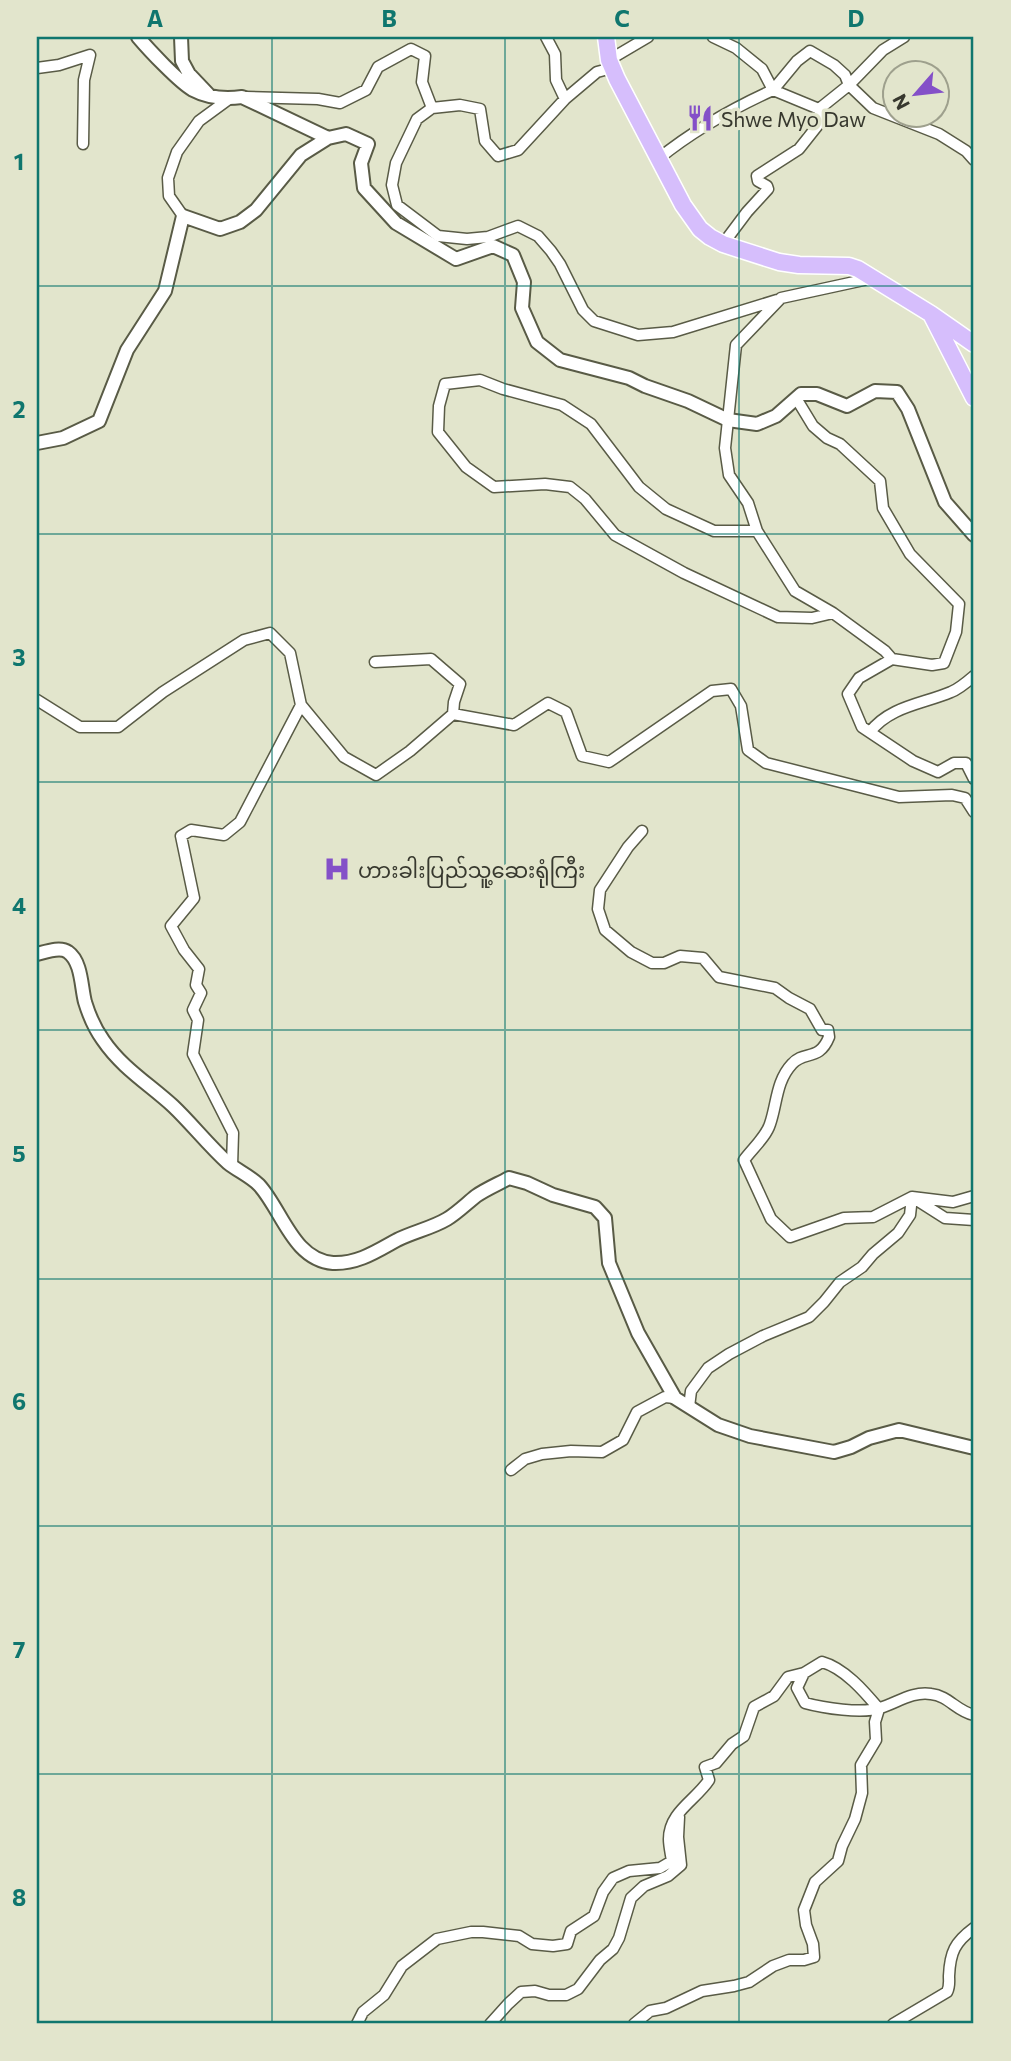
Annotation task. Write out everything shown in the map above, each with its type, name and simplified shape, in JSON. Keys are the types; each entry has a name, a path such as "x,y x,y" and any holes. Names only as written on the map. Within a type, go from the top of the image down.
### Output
{"highway":[{"path":"606,37 610,64 658,159 694,222 710,237 723,244 779,262 849,266 874,278 974,344"},
{"path":"931,314 974,398"}],"street":[{"path":"138,37 193,90 211,96 317,99 340,103 366,90 379,67 411,49 425,56 422,82 432,108"},
{"path":"181,37 182,61 189,74 211,96"},
{"path":"546,37 555,54 556,80 565,99"},
{"path":"648,37 597,72 565,99 519,150 498,156 485,141 480,109 460,105 432,108 417,120 396,163 392,185 397,205 438,236 467,239 488,237 518,226 538,236 560,264 583,310 594,321 638,335 673,332 781,298 874,278"},
{"path":"713,37 736,48 762,69 773,90 819,109"},
{"path":"819,109 849,85 883,50 904,37"},
{"path":"658,159 689,135 740,104 773,90 797,61 810,51 834,65 845,75 849,85 873,108 939,134 966,151 974,160"},
{"path":"37,68 59,65 90,55 84,80 83,144"},
{"path":"236,98 328,138"},
{"path":"236,98 199,121 177,152 168,178 169,196 183,216 220,229 240,222 256,210 300,155 328,138 346,134 368,144 361,163 365,188 396,223 456,259 492,246 513,255 524,282 522,308 537,342 560,360 629,378 728,420 757,424 776,416 800,394 817,394 847,405 875,391 897,392 908,409 944,502 974,535"},
{"path":"723,244 768,190 767,186 757,180 757,176 799,149 822,120 819,109"},
{"path":"37,443 63,438 99,421 127,351 165,291 183,216"},
{"path":"781,298 736,345 725,448 729,475 748,503 757,531 795,591 833,613 892,659"},
{"path":"757,531 714,531 666,509 639,487 591,424 562,405 480,380 445,384 439,407 438,432 466,467 495,487 545,484 570,488 585,499 615,536 724,593 778,617 812,618 833,613"},
{"path":"796,398 813,426 827,438 840,444 880,481 883,508 910,554 959,604 956,632 944,663 932,665 892,659 859,678 848,694 862,727 913,761 938,772 954,764 966,763 974,779"},
{"path":"37,700 80,727 117,727 163,692 244,640 270,633 290,653 302,705 344,757 376,775 410,751 453,714 460,684 431,659 375,663"},
{"path":"870,732 875,724 892,712 949,693 974,676"},
{"path":"453,714 514,725 548,703 566,712 582,756 609,762 712,691 731,689 741,706 748,750 766,764 899,797 952,795 965,798 974,812"},
{"path":"232,1166 233,1133 193,1054 198,1020 194,1010 201,993 196,985 199,968 184,950 171,926 194,898 181,836 191,830 224,835 240,822 302,705"},
{"path":"642,831 628,847 600,890 598,909 605,930 631,952 652,963 664,963 680,956 703,958 719,977 775,988 810,1009 822,1030 828,1030 829,1037 820,1051 791,1064 779,1083 769,1127 744,1160 771,1219 790,1237 844,1218 873,1217 912,1197 953,1202 974,1196"},
{"path":"37,954 60,949 68,952 77,965 92,1021 118,1059 173,1106 210,1147 257,1183 275,1206 290,1233 315,1257 330,1263 368,1257 401,1238 445,1220 479,1194 509,1178 595,1207 605,1218 609,1262 632,1320 675,1398"},
{"path":"912,1197 945,1217 974,1220"},
{"path":"690,1407 691,1391 708,1368 763,1336 808,1317 840,1282 862,1267 898,1233 910,1214 912,1197"},
{"path":"511,1470 525,1459 542,1454 602,1452 623,1440 637,1412 665,1397 675,1398 718,1425 750,1436 834,1452 899,1430 974,1448"},
{"path":"357,2024 363,2011 384,1995 402,1966 436,1939 483,1932 519,1936 532,1944 567,1944 571,1931 594,1916 603,1892 613,1878 629,1871 660,1868 671,1861 668,1838 673,1821 709,1780 705,1766 716,1763 732,1744 744,1736 754,1707 774,1696 788,1677 804,1673 822,1662 836,1666 879,1709"},
{"path":"804,1673 797,1688 804,1703 820,1707 879,1709 910,1696 931,1694 948,1700 964,1713 974,1715"},
{"path":"635,2024 650,2011 666,2008 702,1991 749,1982 773,1966 814,1956 804,1910 815,1882 838,1861 855,1819 862,1793 861,1765 876,1740 875,1722 879,1709"},
{"path":"490,2024 521,1992 535,1991 566,1996 578,1989 600,1960 613,1949 631,1898 645,1886 681,1865 679,1813"},
{"path":"893,2024 947,1992 950,1988 950,1964 954,1948 963,1936 974,1928"}],"place":[{"name":"Shwe Myo Daw","path":"700,118"},
{"name":"ဟားခါးပြည်သူ့ဆေးရုံကြီး","path":"337,869"}]}
